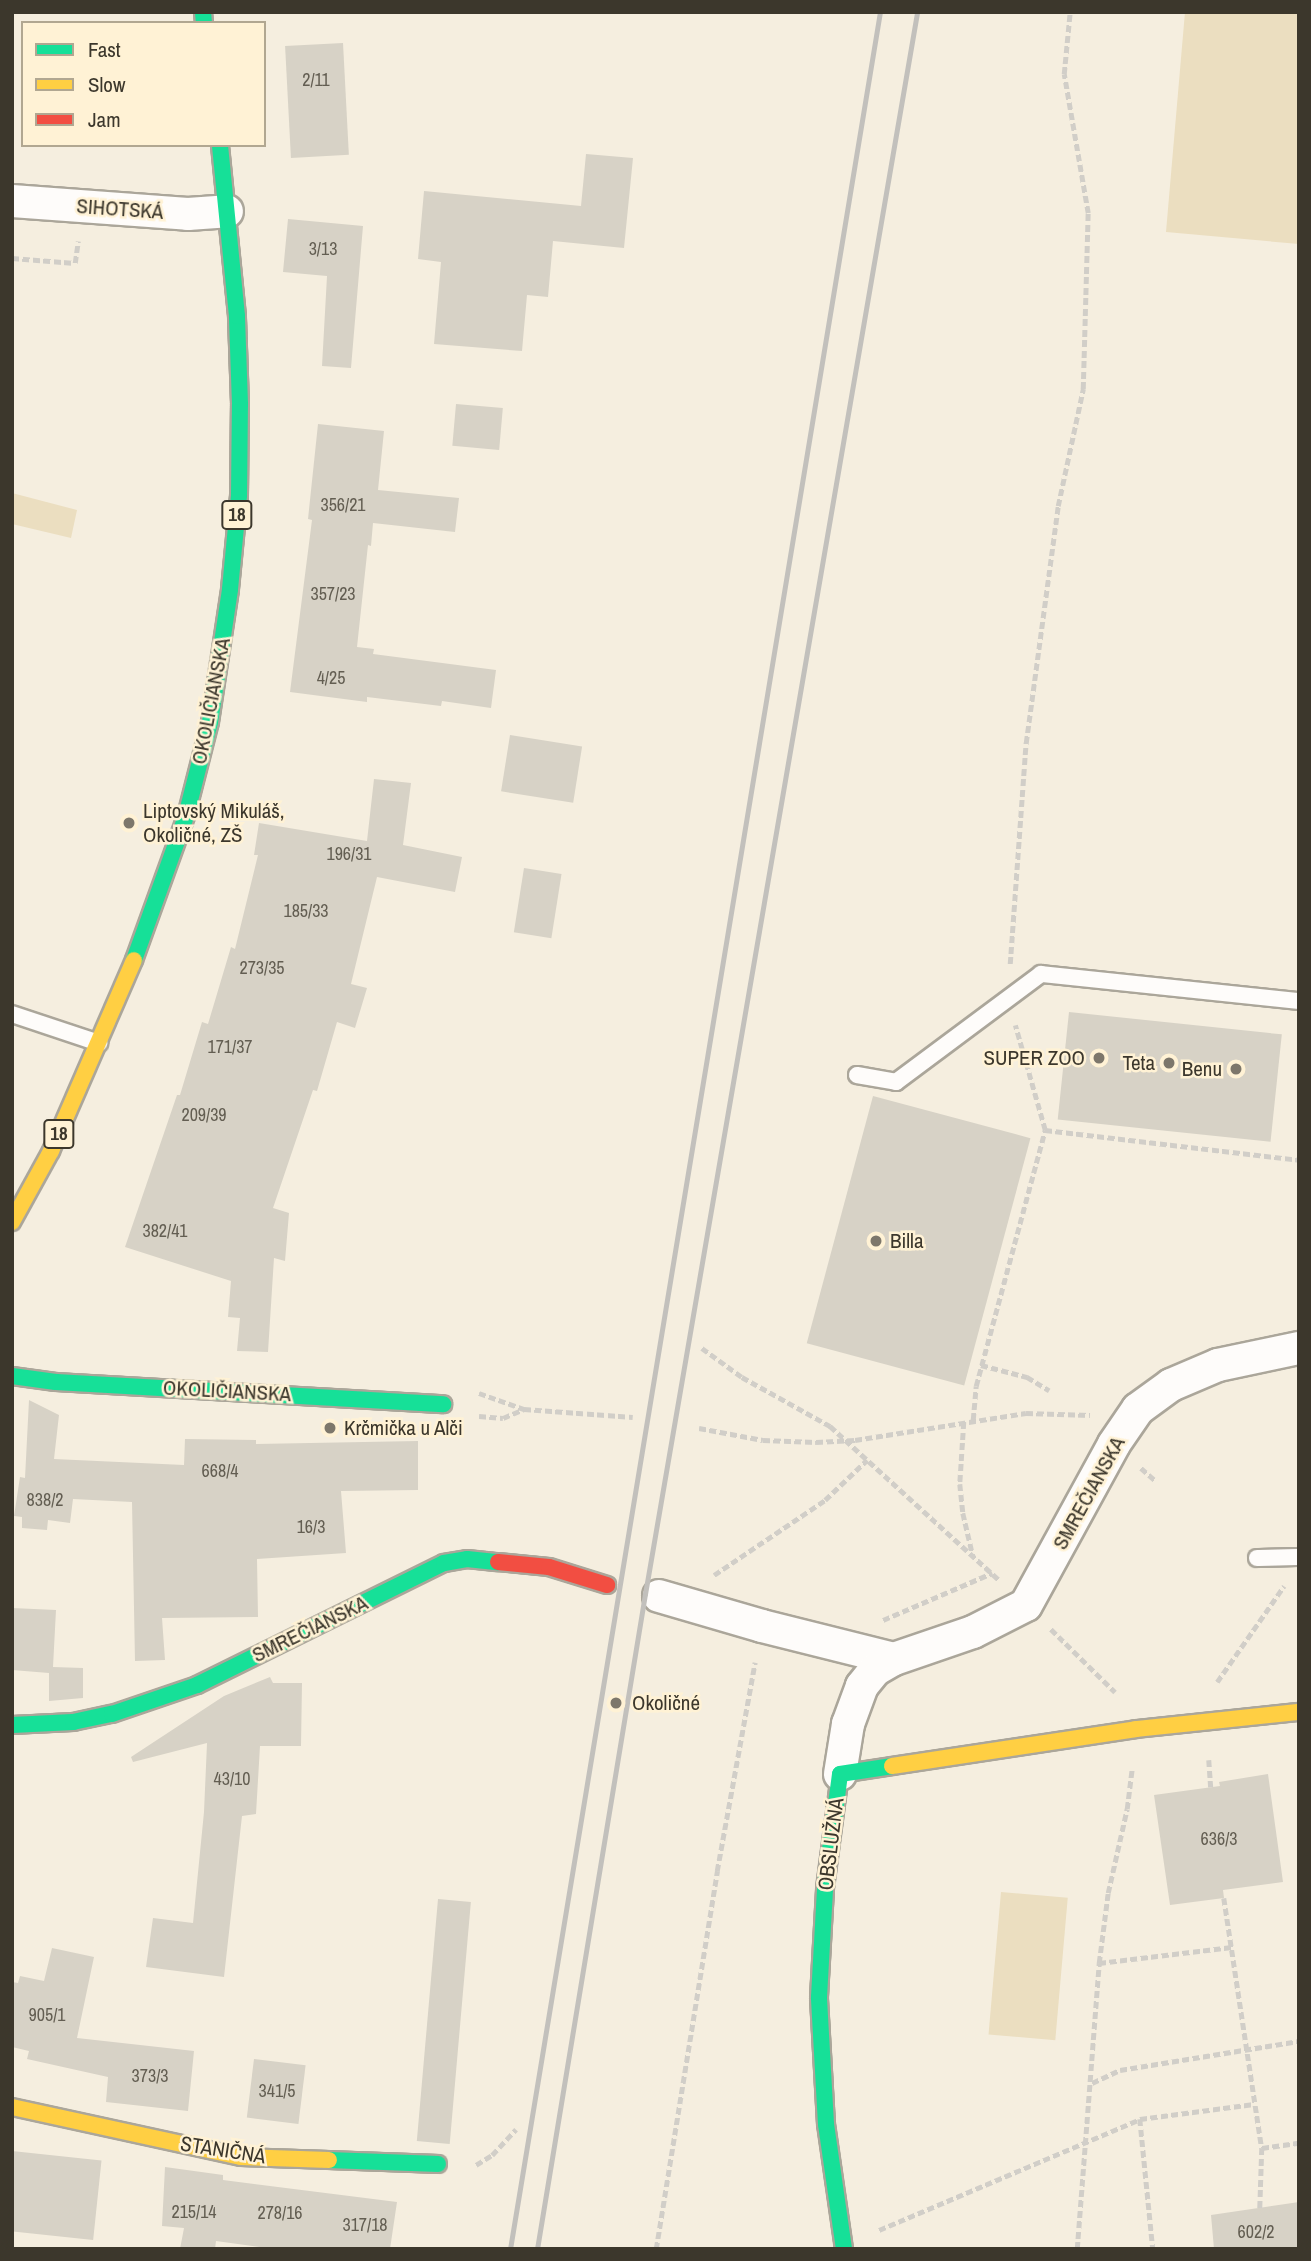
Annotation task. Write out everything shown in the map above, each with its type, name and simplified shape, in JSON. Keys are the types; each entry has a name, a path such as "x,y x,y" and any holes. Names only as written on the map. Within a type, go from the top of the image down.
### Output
{"street":[{"name":"OKOLIČIANSKA","path":"12,1222 51,1151 100,1044 136,956 186,816 210,722 221,658 239,495 237,316 220,147"},
{"name":"SIHOTSKÁ","path":"12,201 188,214 227,211"},
{"name":"SMREČIANSKA","path":"1026,1605 1114,1444 1138,1409 1171,1385 1218,1365 1299,1347"},
{"name":"OKOLIČIANSKA","path":"12,1376 56,1382 443,1404"},
{"name":"SMREČIANSKA","path":"12,1725 73,1722 112,1714 197,1685 444,1563 467,1559 549,1567 607,1585"},
{"path":"670,1600 894,1659"},
{"path":"840,1774 855,1701 875,1670 894,1659 973,1632 1026,1605"},
{"name":"OBSLUŽNÁ","path":"843,2247 826,2124 819,1997 825,1888 840,1774 1143,1728 1299,1712"},
{"name":"STANIČNÁ","path":"12,2107 241,2157 438,2164"}],"lane":[{"path":"857,1075 896,1082 1041,974 1299,1000"},
{"path":"12,1014 100,1044"},
{"path":"1257,1558 1299,1557"}],"path":[{"path":"1010,972 1009,941 1026,743 1058,506 1083,389 1088,213 1064,74 1070,12"},
{"path":"973,1420 976,1386 1045,1130 1018,1045"},
{"path":"1045,1130 1299,1160"},
{"path":"702,1348 742,1377 830,1426 1026,1605 1143,1728 1108,1893 1099,1964 1092,2083 1084,2144 1077,2249"},
{"path":"981,1366 1027,1377 1049,1390"},
{"path":"443,1404 465,1416 503,1418 524,1409 633,1417"},
{"path":"699,1428 763,1440 846,1441 1026,1413 1088,1415 1138,1409"},
{"path":"964,1422 960,1484 963,1513 974,1557"},
{"path":"670,1600 825,1500 867,1460"},
{"path":"881,1621 992,1573"},
{"path":"1206,1721 1203,1705 1289,1578"},
{"path":"656,2249 718,1871 762,1626"},
{"path":"1224,1898 1262,2148 1260,2208"},
{"path":"1099,1964 1232,1947"},
{"path":"1092,2083 1120,2070 1299,2041"},
{"path":"843,2247 1140,2119 1254,2104"},
{"path":"1140,2119 1153,2249"},
{"path":"438,2164 453,2169 472,2167 492,2155 516,2129"},
{"path":"1262,2148 1299,2143"}],"shaded area":[{"path":"1185,12 1299,12 1299,244 1166,232"},
{"path":"12,493 77,510 71,538 12,524"},
{"path":"1001,1892 1068,1898 1055,2040 989,2034"}],"building":[{"path":"343,43 349,155 291,158 285,46"},
{"path":"586,154 633,158 624,248 553,241 548,297 527,295 522,351 434,344 441,262 418,259 424,191 581,206"},
{"path":"288,219 363,226 351,368 322,366 327,276 283,272"},
{"path":"456,404 503,408 499,450 452,446"},
{"path":"318,424 384,431 378,490 459,498 455,532 373,523 371,546 368,545 357,647 374,649 373,654 496,670 491,708 442,701 441,706 367,697 367,702 290,692 312,520 308,519"},
{"path":"510,735 582,746 573,803 501,791"},
{"path":"374,779 411,783 403,845 462,857 455,892 377,877 351,984 367,988 355,1028 337,1022 317,1091 313,1090 273,1208 289,1213 285,1261 274,1258 268,1352 237,1351 240,1318 228,1317 231,1281 125,1247 177,1095 180,1095 202,1022 208,1024 231,947 235,949 258,855 254,855 259,823 367,841"},
{"path":"524,868 562,874 551,938 514,932"},
{"path":"1069,1012 1282,1034 1271,1142 1058,1119"},
{"path":"873,1096 1030,1138 964,1385 807,1343"},
{"path":"29,1400 59,1415 54,1459 184,1465 185,1439 256,1440 256,1444 418,1441 418,1490 341,1491 346,1553 257,1559 258,1617 162,1618 165,1660 135,1661 132,1502 73,1499 70,1523 48,1520 47,1530 22,1528 22,1517 14,1516 20,1477 25,1478"},
{"path":"12,1608 56,1610 53,1667 83,1668 83,1698 49,1701 49,1673 12,1670"},
{"path":"270,1677 273,1683 302,1683 301,1746 260,1746 256,1814 242,1816 224,1977 146,1967 153,1918 193,1923 204,1812 207,1743 133,1762 131,1757 224,1696"},
{"path":"1268,1774 1283,1882 1223,1890 1224,1898 1170,1905 1154,1795 1220,1786 1219,1782"},
{"path":"438,1899 471,1902 450,2144 417,2141"},
{"path":"52,1948 94,1957 77,2038 194,2051 188,2111 106,2102 108,2077 27,2059 29,2051 12,2047 12,1982 18,1983 20,1976 44,1981"},
{"path":"254,2059 306,2065 298,2124 247,2118"},
{"path":"12,2151 102,2160 93,2240 12,2231"},
{"path":"165,2167 223,2175 223,2180 397,2202 390,2249 274,2249 216,2241 215,2249 180,2249 184,2228 162,2226"},
{"path":"1299,2202 1299,2249 1214,2249 1211,2215"}],"railway":[{"path":"510,2249 880,12"},
{"path":"537,2249 645,1594 917,12"}],"traffic: fast":[{"path":"203,12 204,21"},
{"path":"134,960 186,816 210,722 230,589 239,495 240,404 237,316 220,147"},
{"path":"12,1376 56,1382 443,1404"},
{"path":"12,1725 73,1722 112,1714 197,1685 444,1563 467,1559 498,1562"},
{"path":"844,2249 826,2124 819,1997 825,1888 840,1774 892,1766"},
{"path":"329,2160 438,2164"}],"traffic: slow":[{"path":"12,1222 51,1151 134,960"},
{"path":"892,1766 1136,1729 1299,1712"},
{"path":"12,2107 241,2157 329,2160"}],"traffic: jam":[{"path":"498,1562 549,1567 607,1585"}],"place":[{"name":"Liptovský Mikuláš, Okoličné, ZŠ","path":"129,823"},
{"name":"SUPER ZOO","path":"1099,1058"},
{"name":"Teta","path":"1169,1063"},
{"name":"Benu","path":"1236,1069"},
{"name":"Billa","path":"876,1241"},
{"name":"Krčmička u Alči","path":"330,1428"},
{"name":"Okoličné","path":"616,1703"}]}
